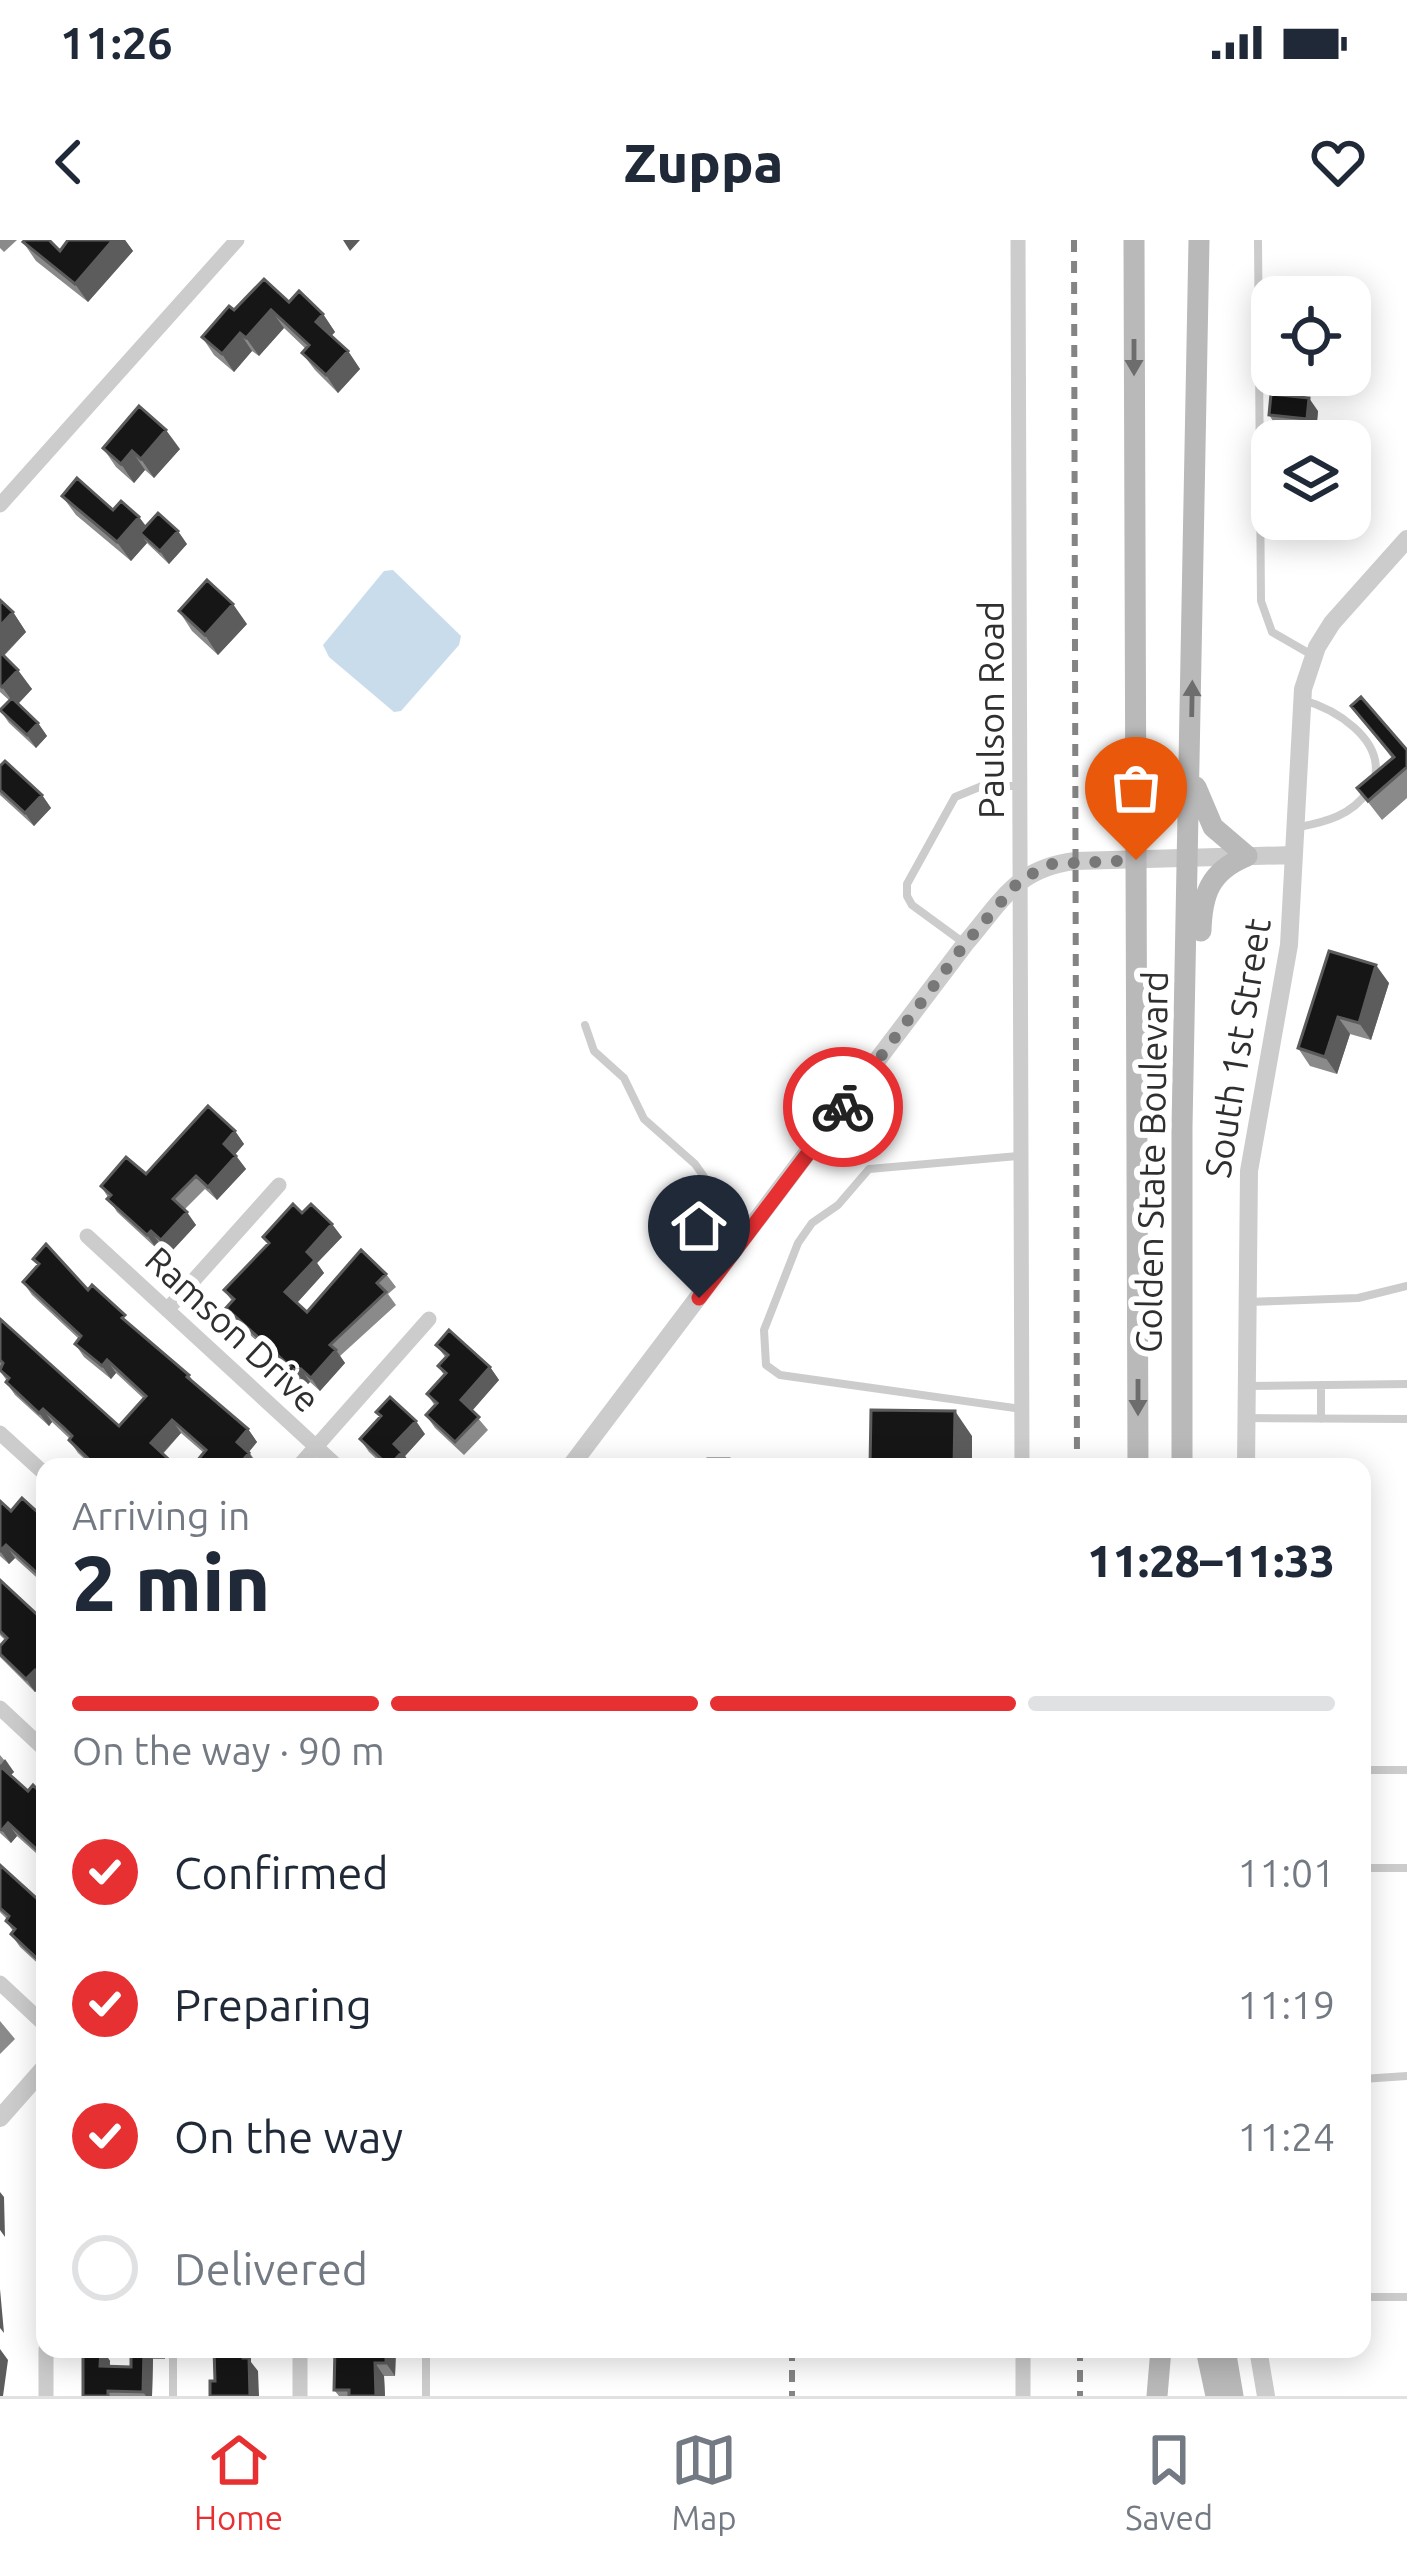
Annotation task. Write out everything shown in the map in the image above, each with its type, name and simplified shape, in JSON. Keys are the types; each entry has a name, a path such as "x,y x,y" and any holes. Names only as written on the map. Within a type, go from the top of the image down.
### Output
{"main road":[{"name":"Golden State Boulevard","path":"1134,240 1138,1458"},
{"name":"Golden State Boulevard","path":"1182,1458 1198,240"},
{"path":"1185,1000 1199,981 1204,894 1222,870 1247,856 1213,827 1190,781"},
{"path":"1157,2396 1160,2358"},
{"path":"1208,2358 1216,2396"},
{"path":"1227,2358 1233,2396"}],"street":[{"path":"0,506 237,240"},
{"name":"Paulson Road","path":"1018,240 1022,1458"},
{"name":"South 1st Street","path":"1246,1458 1250,1154 1287,961 1301,700 1313,656 1341,611 1407,539"},
{"path":"577,1458 965,944 1020,880 1051,864 1293,855"},
{"path":"167,1310 279,1185"},
{"name":"Ramson Drive","path":"87,1236 328,1458"},
{"path":"306,1458 429,1319"},
{"path":"0,1433 36,1466"},
{"path":"0,1708 36,1742"},
{"path":"0,1982 36,2016"},
{"path":"0,2118 36,2077"},
{"path":"46,2358 46,2396"},
{"path":"300,2358 300,2396"},
{"path":"1023,2358 1023,2396"},
{"path":"1260,2358 1266,2396"}],"lane":[{"path":"1258,240 1261,601 1272,632 1313,656"},
{"path":"1293,828 1335,818 1359,804 1377,766 1370,748 1348,720 1329,707 1301,700"},
{"path":"965,944 912,904 907,884 955,797 982,786 1020,786"},
{"path":"585,1025 594,1051 624,1078 644,1119 695,1164 724,1205 752,1229"},
{"path":"1021,1156 869,1169 805,1233 764,1330 766,1365 781,1375 1022,1408"},
{"path":"1246,1302 1358,1298 1407,1286"},
{"path":"1246,1386 1407,1384"},
{"path":"1321,1385 1321,1419"},
{"path":"1245,1418 1407,1419"},
{"path":"1371,1770 1407,1770"},
{"path":"1371,1868 1407,1868"},
{"path":"1371,2078 1407,2076"},
{"path":"1371,2297 1407,2297"},
{"path":"173,2358 173,2396"},
{"path":"426,2358 426,2396"}],"water":[{"path":"393,570 461,636 459,645 401,711 394,712 329,657 323,645 384,571"}],"building":[{"path":"25,240 49,240 60,251 68,240 113,240 75,284"},
{"path":"264,279 289,302 299,291 323,314 316,322 348,351 326,375 302,353 309,345 271,310 246,338 240,333 222,354 202,337 229,306 234,310"},
{"path":"1271,396 1309,398 1307,419 1269,415"},
{"path":"139,406 166,430 141,459 132,451 121,464 103,448"},
{"path":"77,478 113,510 121,501 139,517 117,542 62,496"},
{"path":"158,513 178,531 160,551 140,533"},
{"path":"207,580 233,604 205,635 179,611"},
{"path":"0,600 13,612 0,626"},
{"path":"0,652 18,670 2,687 0,685"},
{"path":"1361,697 1407,750 1407,767 1368,801 1357,788 1394,757 1351,706"},
{"path":"12,698 38,723 27,735 0,710"},
{"path":"5,761 42,795 25,813 0,790 0,766"},
{"path":"1329,951 1376,965 1359,1023 1338,1017 1325,1057 1298,1048"},
{"path":"208,1106 235,1131 224,1144 236,1156 208,1187 196,1176 173,1199 187,1212 161,1240 151,1231 147,1235 107,1199 111,1195 101,1186 126,1157 146,1174"},
{"path":"293,1204 302,1213 311,1204 332,1224 307,1252 315,1260 285,1292 307,1312 361,1250 386,1274 377,1283 386,1292 330,1345 336,1350 311,1378 301,1369 297,1373 226,1308 234,1299 224,1290 269,1243 263,1237"},
{"path":"46,1244 88,1290 92,1285 125,1315 122,1318 248,1429 237,1442 249,1453 245,1458 199,1458 206,1450 172,1420 151,1443 167,1458 88,1458 63,1427 43,1409 39,1413 6,1382 9,1378 0,1370 0,1319 119,1426 146,1396 107,1360 102,1366 75,1344 81,1336 23,1282 39,1264 33,1259"},
{"path":"449,1330 490,1367 461,1400 479,1417 455,1442 426,1415 437,1403 427,1394 446,1373 438,1366 448,1355 436,1345"},
{"path":"390,1397 416,1421 394,1444 402,1452 396,1458 380,1458 360,1439 381,1416 376,1412"},
{"path":"871,1410 955,1411 954,1458 870,1458"},
{"path":"22,1498 36,1511 36,1572 6,1545 0,1551 0,1501 11,1511"},
{"path":"0,1580 36,1614 36,1671 26,1679 0,1654 7,1638 0,1631"},
{"path":"0,1766 28,1791 33,1785 36,1788 36,1849 8,1823 0,1829"},
{"path":"0,1865 36,1898 36,1957 11,1934 15,1929 0,1908"},
{"path":"83,2358 100,2358 100,2366 131,2367 131,2358 144,2358 143,2392 83,2396"},
{"path":"214,2358 249,2358 250,2396 210,2396 210,2381 215,2381"},
{"path":"335,2358 386,2358 386,2363 375,2363 376,2396 349,2396 349,2390 334,2390"}],"railway":[{"path":"1074,240 1077,1458"},
{"path":"792,2358 792,2396"},
{"path":"1080,2358 1080,2396"}],"way so far":[{"path":"843,1107 965,944 1020,880 1051,864 1136,860"}],"route":[{"path":"699,1298 843,1107"}]}
